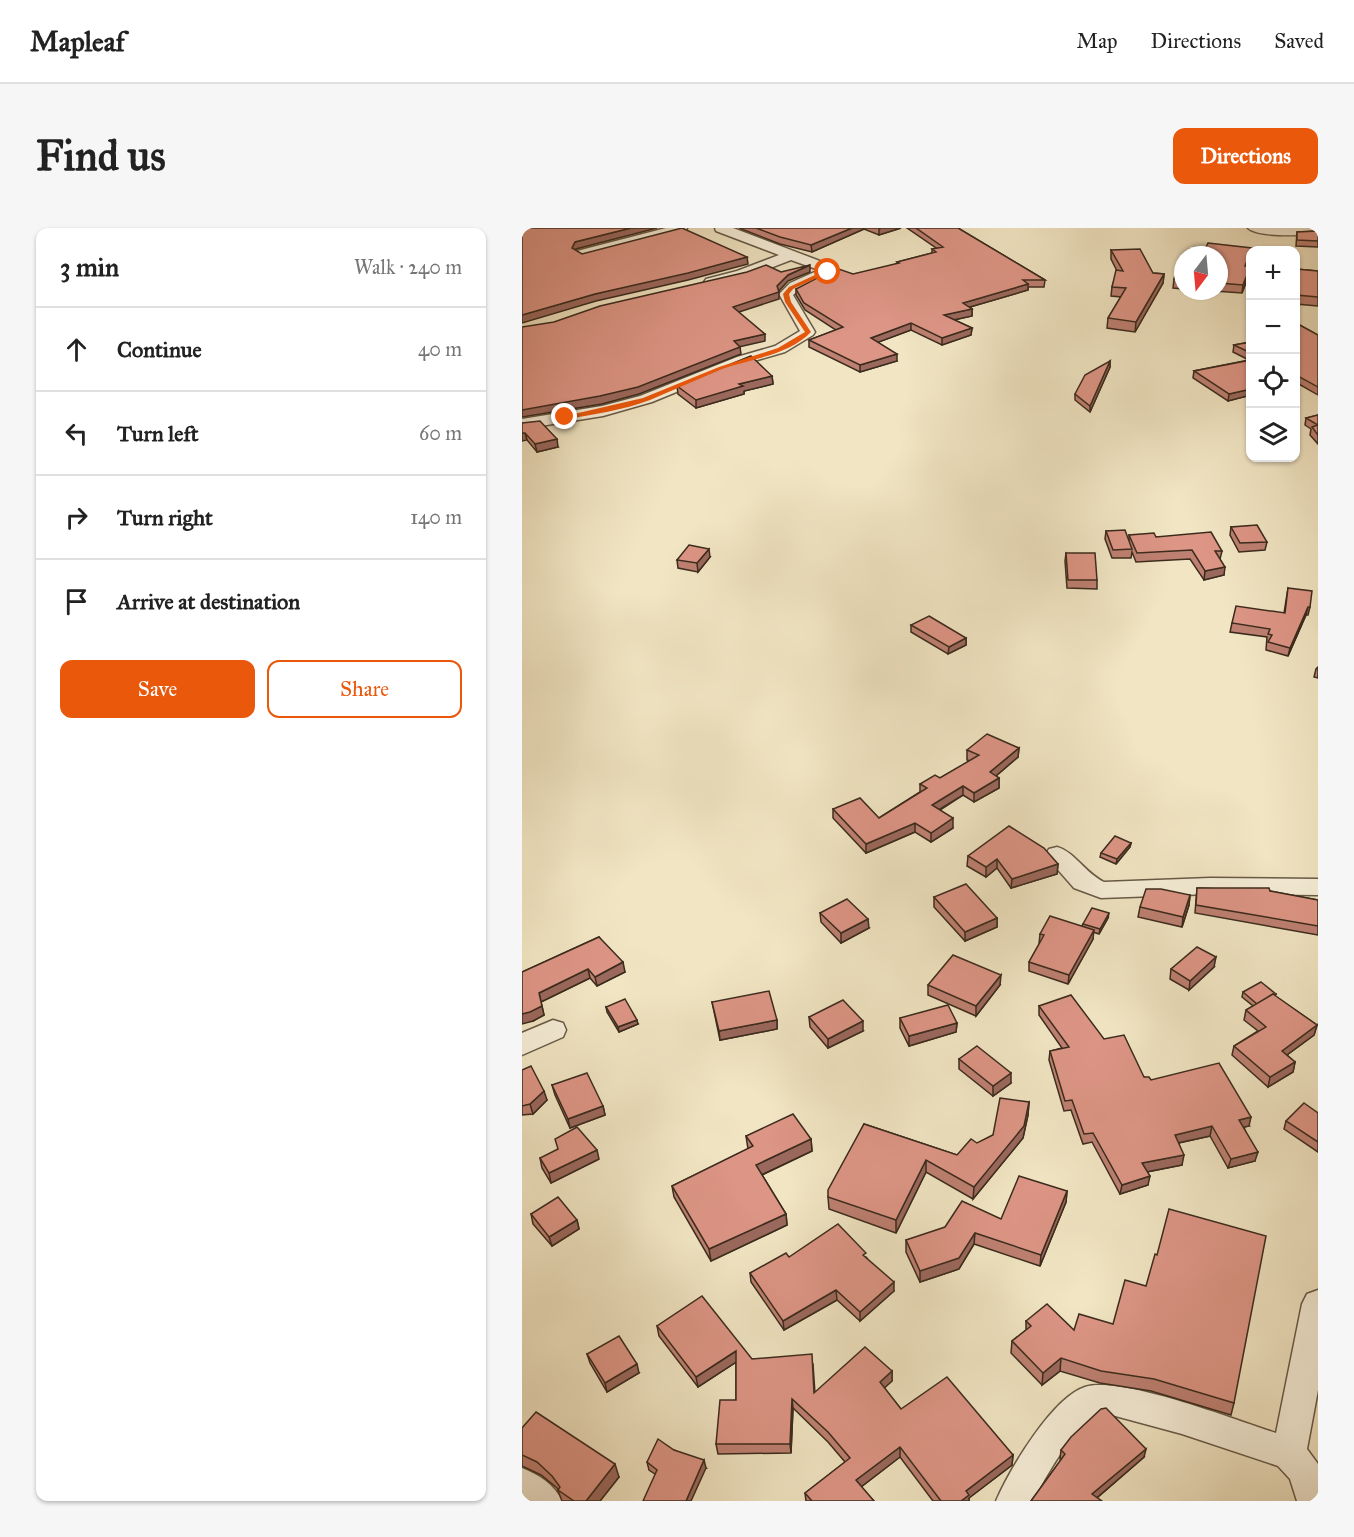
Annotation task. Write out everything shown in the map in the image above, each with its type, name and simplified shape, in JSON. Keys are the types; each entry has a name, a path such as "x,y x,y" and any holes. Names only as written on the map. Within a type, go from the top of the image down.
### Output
{"street":[{"path":"582,254 681,228"},
{"path":"722,228 786,270"},
{"path":"1254,228 1296,232 1318,230"},
{"path":"696,285 742,274 786,270"},
{"path":"522,424 603,411 635,402 742,360 780,349 808,332 788,302 786,270"},
{"path":"1057,855 1083,882 1101,890 1210,886 1318,887"},
{"path":"522,1045 553,1030"},
{"path":"1289,1454 1313,1350 1318,1304"},
{"path":"1014,1501 1038,1457 1069,1419 1088,1401 1108,1399 1182,1418 1289,1454 1304,1469 1315,1501"},
{"path":"522,1485 544,1501"}],"building":[{"path":"522,228 631,228 575,242 572,248 582,254 682,228 747,257 595,294 522,315"},
{"path":"756,228 852,228 811,245"},
{"path":"916,228 958,228 1045,280 1023,280 1028,284 963,303 972,309 944,315 972,328 942,338 911,323 871,338 897,354 860,365 809,340 843,327 804,303 796,289 825,274 833,267 853,274 936,252 932,249 943,247"},
{"path":"1318,231 1318,241 1297,240 1297,232"},
{"path":"1208,243 1246,247 1246,277 1243,285 1228,284 1228,246 1206,246"},
{"path":"1140,249 1153,273 1164,274 1136,322 1108,318 1126,288 1112,287 1116,270 1123,271 1111,250"},
{"path":"766,265 781,272 810,265 788,275 777,286 779,292 733,307 765,334 734,341 740,347 638,387 522,410 522,327 554,322 600,306 747,272"},
{"path":"1300,269 1318,271 1318,297 1300,295"},
{"path":"1300,325 1318,335 1318,387 1300,377"},
{"path":"1246,343 1246,351 1234,345"},
{"path":"751,356 772,376 739,384 743,386 696,400 677,386"},
{"path":"1110,361 1090,406 1075,394 1085,375"},
{"path":"1246,361 1246,390 1229,394 1194,371"},
{"path":"1318,415 1318,425 1306,418"},
{"path":"540,421 557,439 535,444 525,433 522,433 522,423"},
{"path":"1318,425 1318,435 1312,427"},
{"path":"1257,525 1267,542 1240,543 1231,527"},
{"path":"1125,530 1132,549 1113,550 1106,531"},
{"path":"1211,532 1222,551 1215,551 1225,567 1205,571 1192,550 1137,553 1129,535 1154,533 1156,537"},
{"path":"689,545 709,549 697,563 677,560"},
{"path":"1066,553 1095,553 1097,580 1068,580"},
{"path":"1288,588 1312,591 1310,607 1290,648 1268,642 1272,635 1268,634 1270,629 1232,623 1236,606 1285,613"},
{"path":"929,616 966,638 949,647 911,625"},
{"path":"987,734 1019,748 990,772 999,778 974,793 963,786 932,805 953,818 931,833 915,823 866,844 833,809 860,798 879,818 927,788 920,784 935,775 940,778 979,755 967,750"},
{"path":"1009,826 1044,848 1058,864 1012,879 997,859 986,867 968,856"},
{"path":"1115,836 1131,843 1117,859 1101,853"},
{"path":"966,884 997,918 965,932 934,897"},
{"path":"1197,888 1269,888 1270,891 1318,900 1318,926 1196,905"},
{"path":"1146,889 1161,889 1190,895 1183,917 1140,907"},
{"path":"847,899 868,919 841,933 820,913"},
{"path":"1092,908 1109,913 1100,929 1083,924"},
{"path":"1050,916 1094,930 1069,975 1029,962 1044,935 1040,934"},
{"path":"599,937 623,962 595,977 588,969 539,993 542,1006 522,1014 522,972"},
{"path":"1197,947 1216,957 1190,981 1171,969"},
{"path":"953,955 1001,975 976,1006 928,985"},
{"path":"1261,982 1276,994 1257,1004 1243,992"},
{"path":"769,991 777,1020 719,1031 712,1002"},
{"path":"1273,994 1317,1025 1282,1051 1295,1062 1270,1077 1234,1046 1266,1027 1246,1010"},
{"path":"1071,995 1104,1039 1124,1035 1144,1077 1149,1077 1151,1080 1219,1063 1251,1117 1239,1120 1258,1152 1231,1159 1212,1126 1175,1135 1184,1155 1142,1163 1150,1176 1122,1185 1093,1133 1084,1134 1072,1100 1065,1101 1050,1051 1069,1047 1039,1006"},
{"path":"625,999 637,1020 618,1027 606,1007"},
{"path":"843,1000 863,1021 828,1039 809,1017"},
{"path":"948,1005 957,1023 909,1036 900,1018"},
{"path":"977,1046 1011,1073 993,1086 959,1059"},
{"path":"531,1066 544,1091 530,1104 522,1106 522,1070"},
{"path":"587,1073 603,1106 568,1119 552,1085"},
{"path":"1000,1098 1029,1102 1024,1126 974,1187 926,1160 896,1220 828,1197 828,1190 864,1124 957,1155 971,1139 977,1143 993,1135"},
{"path":"1304,1103 1318,1113 1318,1142 1286,1121"},
{"path":"793,1114 811,1139 756,1165 786,1214 709,1249 672,1186 753,1146 746,1136"},
{"path":"577,1127 597,1150 549,1173 540,1158 558,1149 555,1139"},
{"path":"1019,1176 1067,1191 1041,1255 975,1233 959,1258 920,1271 906,1240 945,1227 962,1201 1001,1219"},
{"path":"558,1197 577,1220 549,1237 531,1214"},
{"path":"1169,1209 1266,1236 1234,1403 1154,1379 1101,1371 1061,1358 1043,1373 1012,1341 1031,1326 1026,1321 1047,1304 1074,1330 1079,1314 1113,1324 1125,1280 1146,1286"},
{"path":"838,1224 866,1253 863,1255 894,1282 860,1312 836,1290 783,1321 750,1273 786,1253 789,1257"},
{"path":"702,1296 752,1359 812,1354 814,1393 865,1347 892,1371 880,1382 901,1409 947,1377 1013,1455 966,1491 969,1495 961,1501 941,1501 900,1447 856,1480 874,1501 812,1501 805,1493 850,1458 828,1432 792,1399 790,1444 716,1444 720,1400 736,1400 736,1351 696,1377 657,1326"},
{"path":"619,1336 637,1364 605,1383 587,1354"},
{"path":"1106,1408 1146,1449 1092,1494 1102,1501 1031,1501 1065,1454 1061,1450 1071,1437 1101,1409"},
{"path":"536,1412 615,1464 586,1501 574,1501 558,1490 560,1487 552,1476 537,1462 522,1455 522,1428"},
{"path":"658,1439 674,1450 704,1460 686,1501 643,1501 657,1470 647,1462"}],"route":[{"path":"565,417 603,411 646,399 742,360 780,349 801,338 808,332 788,302 786,294 791,288 828,272"}]}
